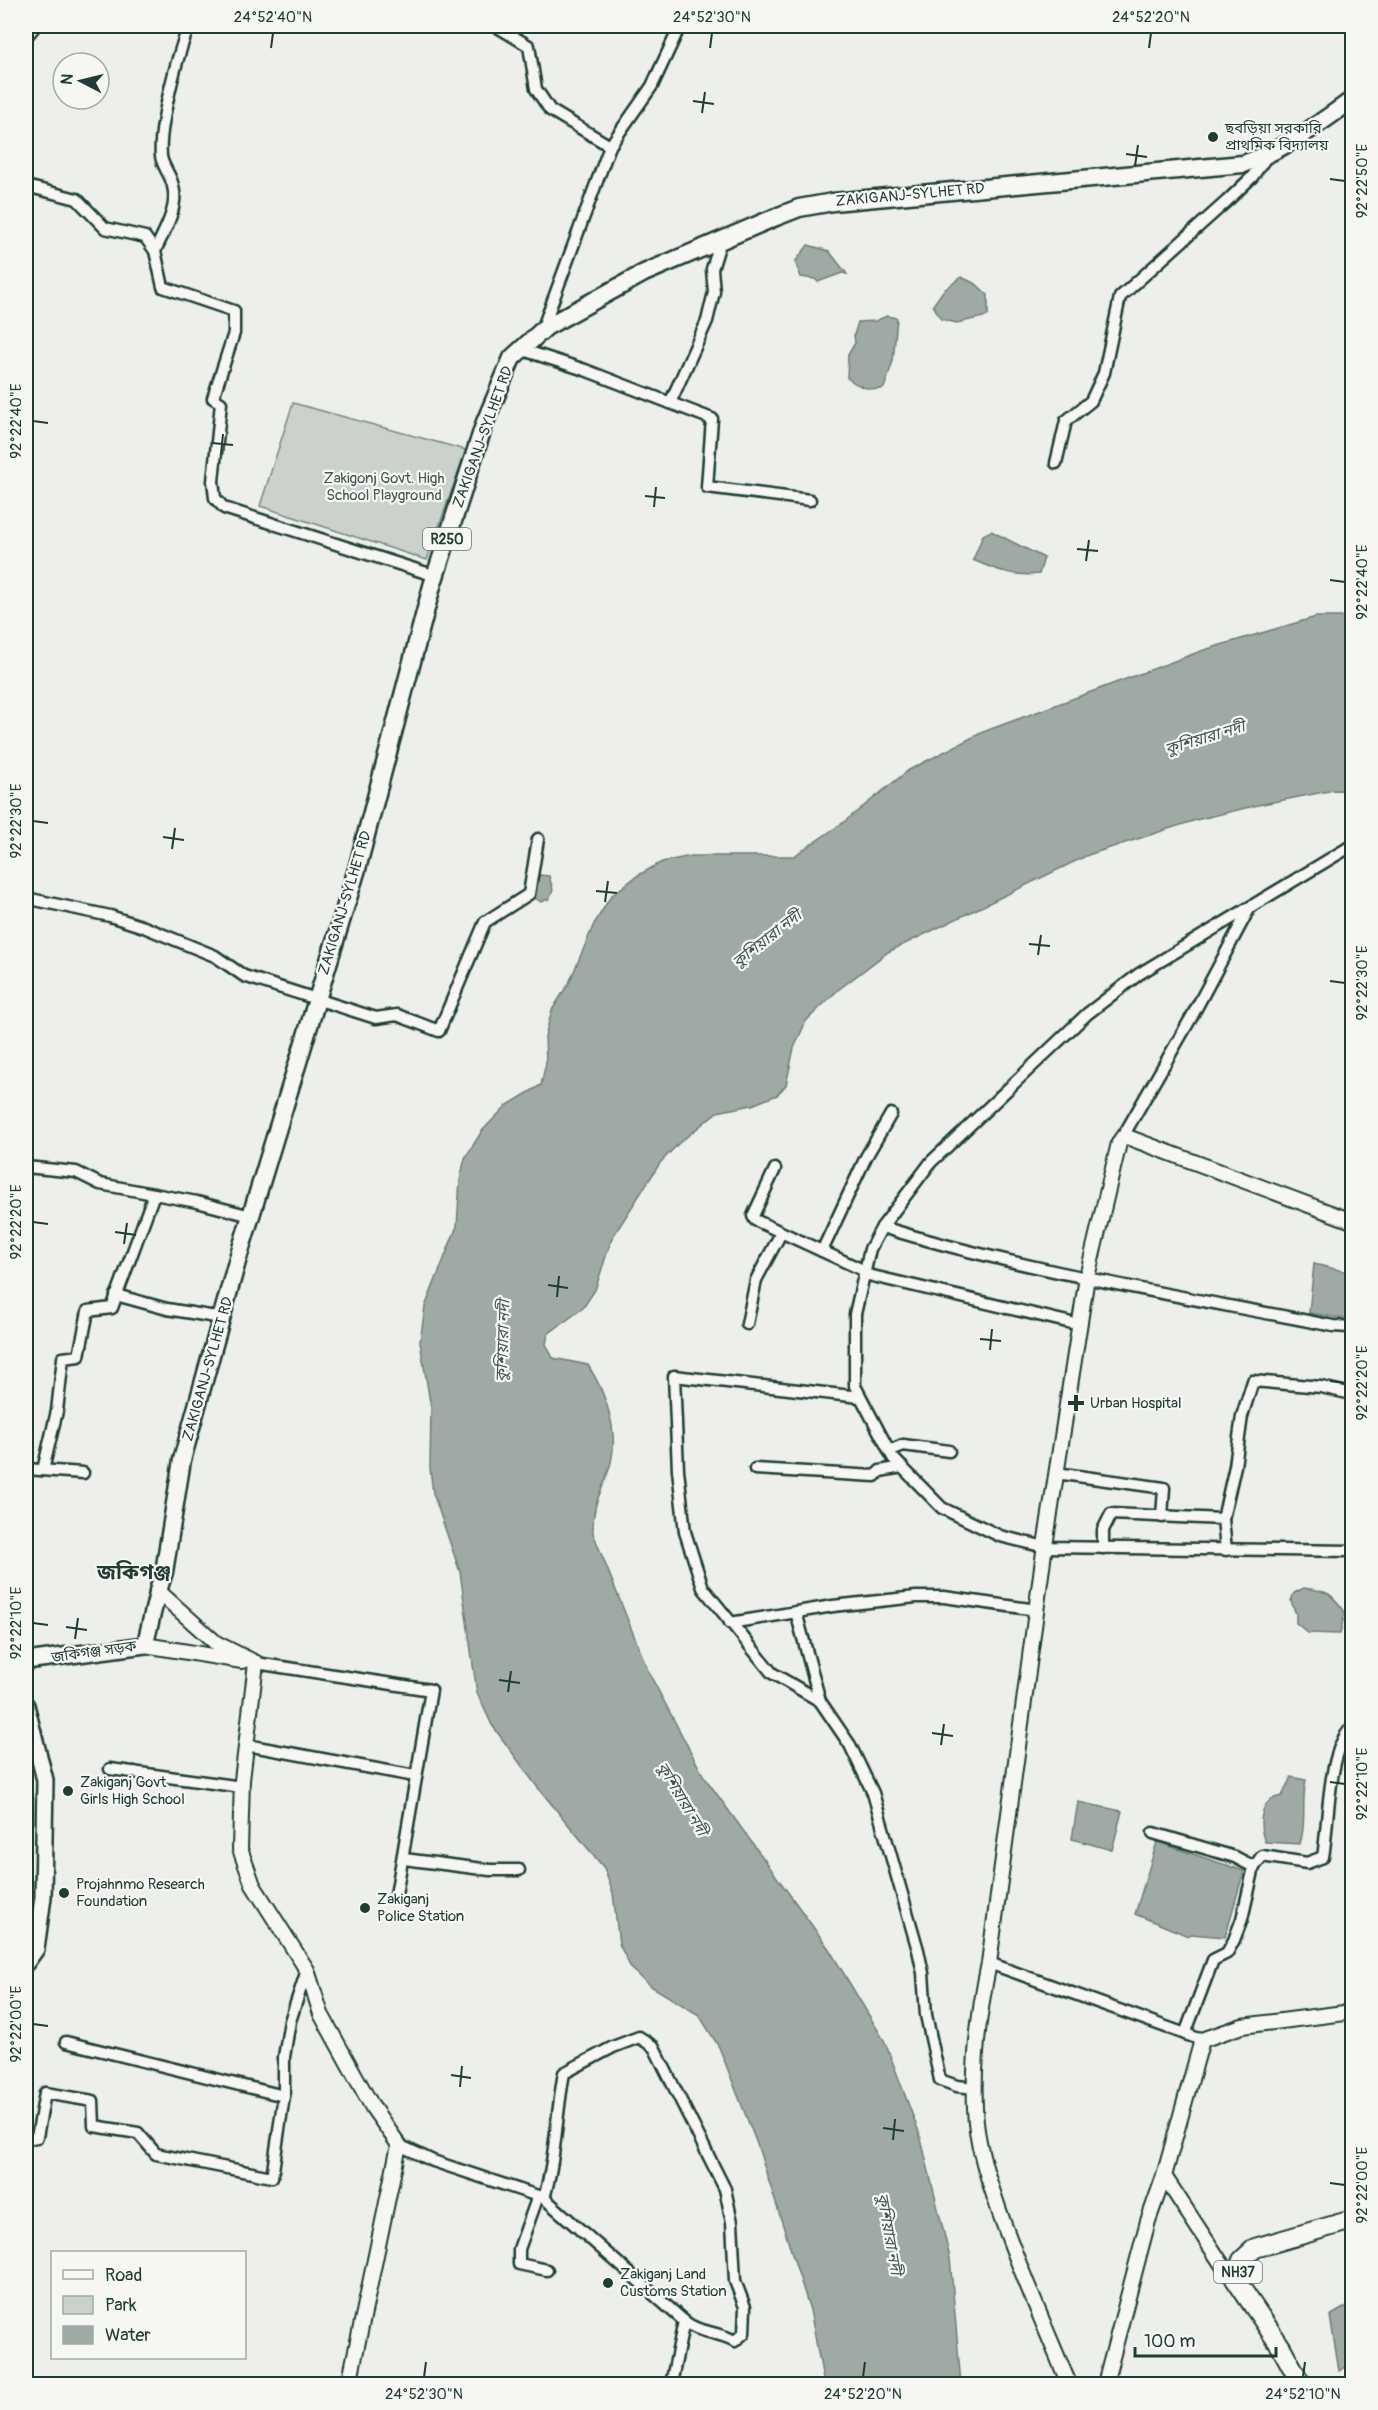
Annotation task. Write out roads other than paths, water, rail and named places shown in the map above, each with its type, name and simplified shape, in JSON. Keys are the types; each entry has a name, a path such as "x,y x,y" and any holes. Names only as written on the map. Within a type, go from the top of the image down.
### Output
{"highway":[{"name":"NH37","path":"1301,2385 1281,2347 1235,2279 1242,2260 1255,2248 1353,2220"}],"main road":[{"name":"ZAKIGANJ-SYLHET RD","path":"158,1592 164,1572 182,1460 251,1216 357,869 436,576 485,422 512,358 542,331 644,273 799,208 833,201 1227,168 1267,156 1292,143 1353,100"},
{"name":"জকিগঞ্জ সড়ক","path":"26,1661 145,1645 158,1592"},
{"path":"26,1705 31,1752 45,1780 43,1897 36,1949 26,1964"}],"street":[{"path":"26,37 35,26"},
{"path":"155,251 174,207 173,186 161,158 162,131 181,46 189,26"},
{"path":"496,26 529,46 536,89 550,110 610,146"},
{"path":"542,331 610,146 652,86 680,26"},
{"path":"1056,463 1066,421 1091,401 1104,373 1120,297 1227,201 1252,177 1267,156"},
{"path":"26,186 77,199 105,228 145,237 155,251 163,287 234,311 234,333 213,398 221,403 213,481 215,498 224,508 436,576"},
{"path":"670,403 707,321 714,292 712,268 722,240"},
{"path":"520,349 585,370 712,419 706,487 810,500"},
{"path":"26,898 110,916 144,927 215,956 244,976 376,1018 397,1015 439,1031 485,922 529,894 538,839"},
{"path":"1348,848 1248,911 1139,974 1087,1014 931,1162 882,1227 870,1249 855,1314 855,1386 889,1451 902,1467 942,1508 1000,1536 1045,1547 1353,1551"},
{"path":"1069,2385 1013,2250 987,2175 975,2110 978,2015 989,1963 1045,1547 1087,1277 1119,1143 1191,1018 1248,911"},
{"path":"822,1251 866,1157 891,1114"},
{"path":"1122,1138 1127,1137 1353,1221"},
{"path":"26,1167 76,1172 100,1184 251,1216"},
{"path":"775,1169 753,1216 762,1225 822,1251 864,1273 1080,1325"},
{"path":"43,1470 57,1411 63,1358 79,1356 88,1311 112,1308 154,1194"},
{"path":"882,1227 1015,1264 1196,1301 1333,1326 1349,1327 1353,1323"},
{"path":"747,1324 756,1280 781,1233"},
{"path":"116,1295 167,1309 222,1318"},
{"path":"820,1701 772,1673 703,1588 685,1532 678,1470 674,1376 860,1397"},
{"path":"1226,1550 1223,1519 1235,1466 1242,1416 1253,1381 1321,1387 1353,1394"},
{"path":"889,1451 903,1446 949,1451"},
{"path":"755,1469 875,1476 880,1471 902,1467"},
{"path":"26,1469 83,1473"},
{"path":"1056,1473 1164,1488 1162,1517"},
{"path":"1103,1548 1103,1530 1111,1514 1223,1519"},
{"path":"158,1592 216,1643 256,1663"},
{"path":"730,1623 916,1597 944,1597 1037,1610"},
{"path":"796,1612 820,1701 850,1745 873,1793 923,1973 926,2015 940,2080 957,2086 975,2088"},
{"path":"145,1645 432,1690 415,1776 404,1859 396,1895"},
{"path":"256,1663 242,1787 240,1849 253,1885 306,1970 321,2014 373,2108 399,2145 433,2161 541,2197 693,2329 718,2332 735,2341 744,2333 745,2307 735,2281 732,2222 725,2189 654,2047 639,2037 613,2047 564,2073 556,2116 553,2162 541,2197 519,2249 519,2264 547,2270"},
{"path":"1185,2034 1213,1960 1227,1953 1234,1940 1242,1919 1254,1867 1262,1856 1307,1863 1323,1857 1334,1772 1344,1734 1353,1726"},
{"path":"246,1745 415,1776"},
{"path":"110,1769 242,1787"},
{"path":"1154,1833 1235,1857 1254,1867"},
{"path":"404,1859 490,1870 519,1870"},
{"path":"989,1963 1202,2040 1242,2026 1353,2012"},
{"path":"26,2139 37,2137 45,2093 93,2101 94,2126 138,2133 156,2154 272,2177 284,2096 284,2057 290,2021 306,1970"},
{"path":"1105,2385 1148,2221 1164,2176 1202,2040"},
{"path":"66,2042 284,2096"},
{"path":"349,2385 399,2145"},
{"path":"1164,2176 1223,2266 1235,2279"},
{"path":"671,2385 684,2321"}],"water":[{"path":"808,245 829,251 847,274 842,273 818,282 815,279 801,277 795,262"},
{"path":"961,277 976,284 988,295 988,316 957,323 941,319 933,305 943,291"},
{"path":"887,316 897,318 893,361 884,388 874,390 865,388 847,378 848,355 855,343 854,335 858,322 875,321"},
{"path":"991,531 1044,558 1039,574 1005,572 973,560 983,535"},
{"name":"কুশিয়ারা নদী","path":"1316,617 1352,617 1352,791 1334,790 1196,820 1088,855 888,952 838,990 806,1021 794,1048 786,1085 777,1095 752,1105 717,1112 678,1144 660,1163 612,1238 595,1290 583,1308 548,1334 546,1344 553,1358 588,1365 600,1387 609,1412 613,1450 594,1511 593,1533 649,1673 703,1775 829,1949 885,2042 920,2135 950,2258 961,2384 824,2384 810,2310 757,2144 719,2047 699,2015 649,1985 631,1968 619,1944 613,1893 604,1868 535,1784 492,1725 477,1693 460,1572 433,1493 430,1468 431,1408 420,1342 425,1307 457,1226 460,1180 465,1158 482,1131 506,1106 541,1085 546,1063 545,1036 552,1010 569,983 594,924 611,896 637,876 662,862 691,856 794,856 844,822 909,770 983,732 1204,650"},
{"path":"539,875 549,876 553,890 549,899 541,902 535,898"},
{"path":"1314,1264 1352,1273 1352,1301 1346,1319 1309,1313"},
{"path":"1304,1588 1329,1594 1345,1612 1340,1634 1308,1633 1296,1623 1296,1614 1291,1601 1294,1593"},
{"path":"1291,1777 1306,1780 1300,1844 1265,1842 1261,1828 1262,1813 1269,1802 1282,1796"},
{"path":"1078,1802 1122,1811 1112,1850 1072,1839"},
{"path":"1157,1842 1244,1871 1225,1937 1191,1934 1188,1936 1135,1914"},
{"path":"1352,2303 1352,2362 1339,2371 1330,2316"}],"place":[{"name":"ছবড়িয়া সরকারি প্রাথমিক বিদ্যালয়","path":"1213,137"},
{"name":"Urban Hospital","path":"1076,1403"},
{"name":"Zakiganj Govt Girls High School","path":"68,1791"},
{"name":"Projahnmo Research Foundation","path":"64,1893"},
{"name":"Zakiganj Police Station","path":"365,1908"},
{"name":"Zakiganj Land Customs Station","path":"608,2283"}],"district":[{"name":"জকিগঞ্জ","path":"134,1572"}],"park label":[{"name":"Zakigonj Govt. High School Playground","path":"384,486"}]}
